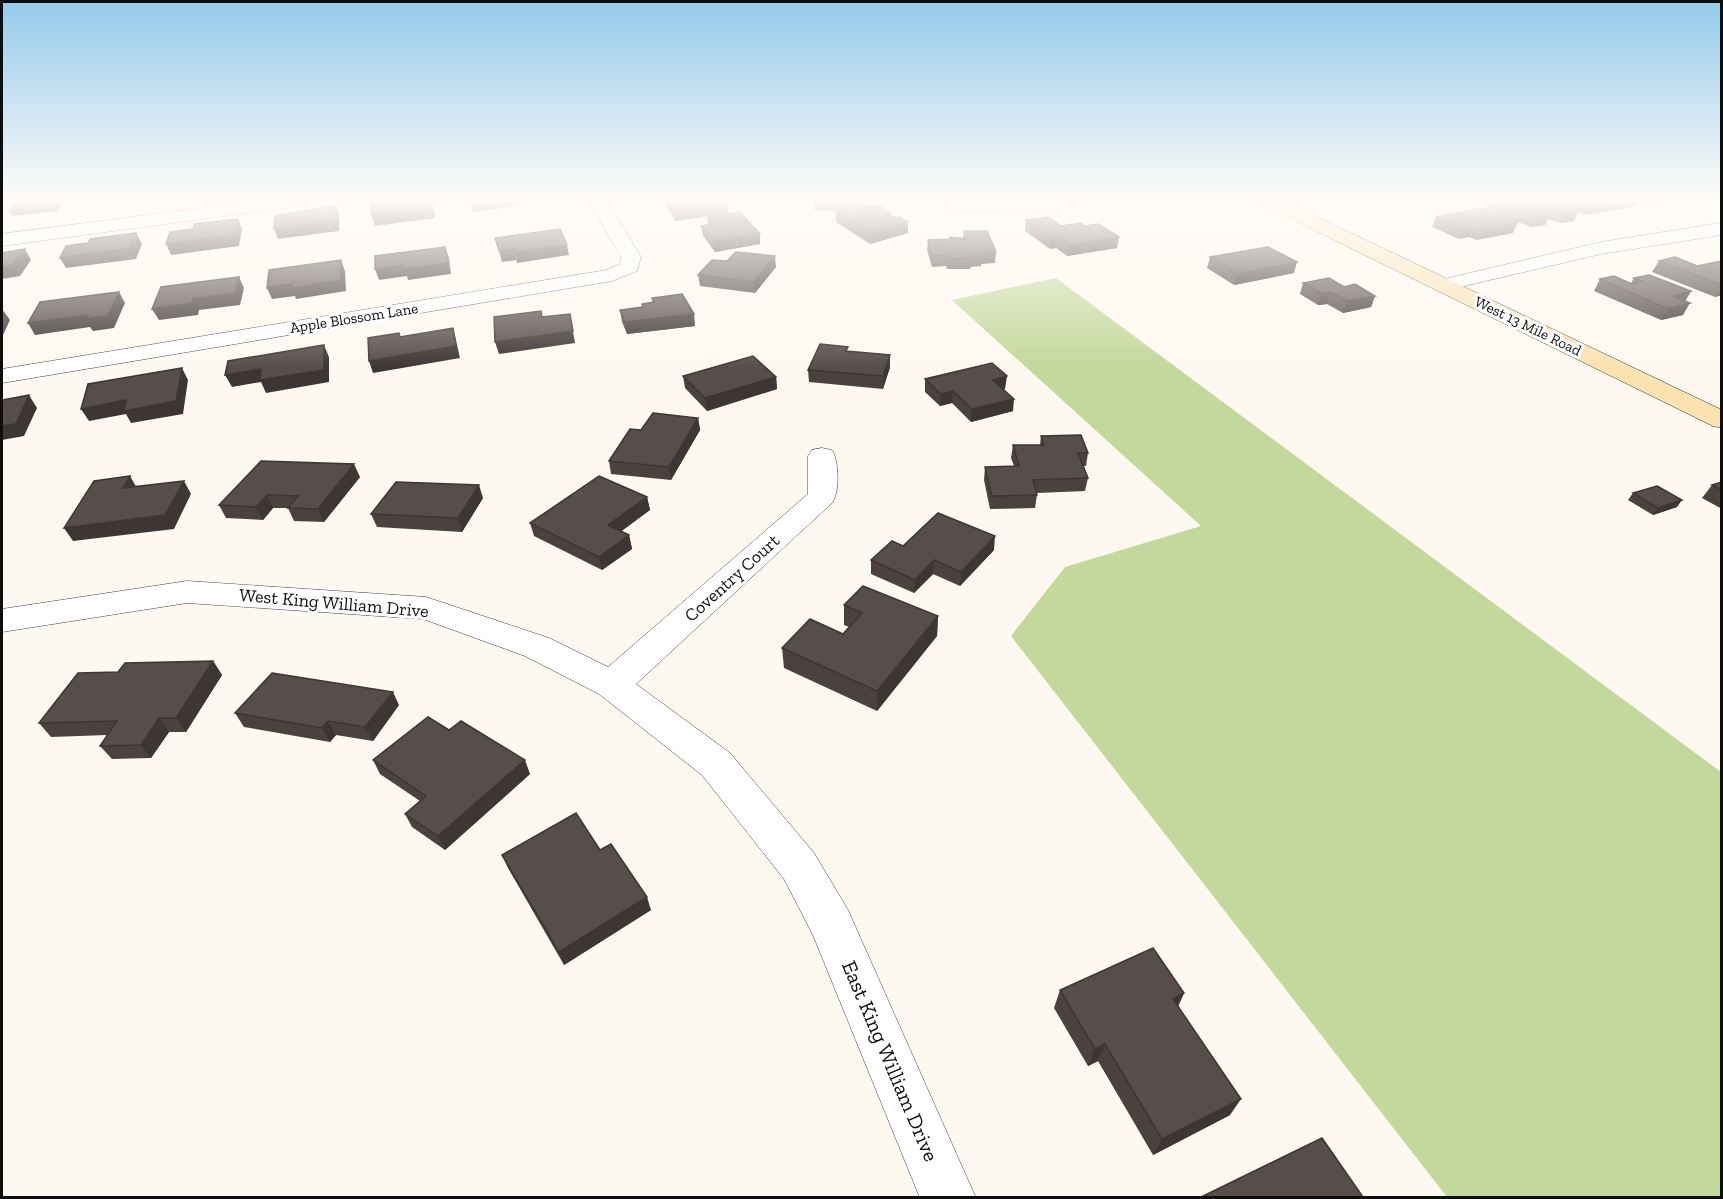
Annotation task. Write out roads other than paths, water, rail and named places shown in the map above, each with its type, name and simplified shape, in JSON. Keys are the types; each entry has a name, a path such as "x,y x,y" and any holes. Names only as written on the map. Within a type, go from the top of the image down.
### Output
{"street":[{"name":"Apple Blossom Lane","path":"2,376 612,275 630,267 631,257"},
{"name":"West 13 Mile Road","path":"1385,257 1722,420"},
{"path":"1443,285 1563,257"},
{"name":"Coventry Court","path":"612,686 822,497 822,456"},
{"name":"West King William Drive","path":"2,621 187,592 426,608 537,647 612,686 716,764 799,866 832,925"},
{"name":"East King William Drive","path":"832,925 948,1197"}]}
